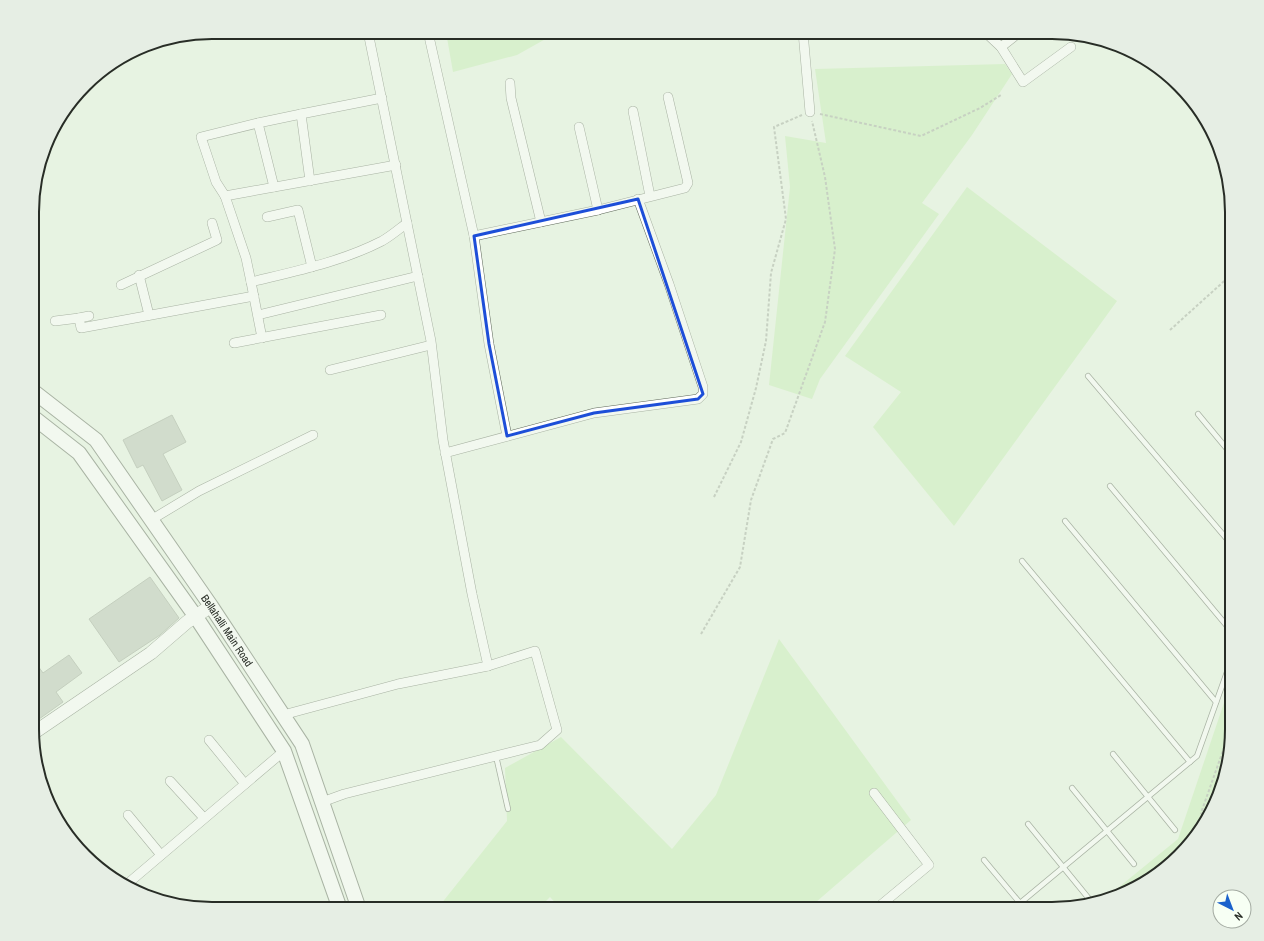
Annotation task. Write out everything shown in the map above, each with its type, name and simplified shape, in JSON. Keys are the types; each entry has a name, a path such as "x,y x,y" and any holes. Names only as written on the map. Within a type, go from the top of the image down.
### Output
{"main road":[{"name":"Bellahalli Main Road","path":"39,396 96,440 211,606 302,744 357,902"},
{"name":"Bellahalli Main Road","path":"39,422 78,453 196,617 284,751 338,902"}],"street":[{"path":"369,39 418,276 431,345 445,453 472,594 488,666"},
{"path":"430,39 474,236 489,344 507,436"},
{"path":"803,39 810,112"},
{"path":"992,39 1001,47 1023,82 1071,47"},
{"path":"1001,47 1011,39"},
{"path":"510,83 511,98 541,222"},
{"path":"474,236 598,210 650,196 682,190 688,183 668,97"},
{"path":"262,338 246,258 225,196 216,182 201,136 382,98"},
{"path":"633,111 650,196"},
{"path":"301,114 310,181"},
{"path":"258,123 274,187"},
{"path":"579,127 598,210"},
{"path":"225,196 396,166"},
{"path":"445,453 594,413 698,398 703,394 703,387 638,199"},
{"path":"267,217 298,210 312,267"},
{"path":"121,285 217,240 212,223"},
{"path":"251,282 312,267 353,254 384,240 407,223"},
{"path":"139,276 149,315"},
{"path":"258,315 418,276"},
{"path":"79,318 80,328 254,296"},
{"path":"234,343 381,315"},
{"path":"55,321 89,316"},
{"path":"330,370 431,345"},
{"path":"151,520 199,491 313,435"},
{"path":"39,729 151,652 211,606"},
{"path":"283,715 398,684 488,666 535,651 557,730 540,745 344,794 322,802"},
{"path":"209,740 245,784"},
{"path":"130,882 284,751"},
{"path":"170,781 204,818"},
{"path":"874,793 929,865 884,902"},
{"path":"128,815 161,855"}],"lane":[{"path":"1088,376 1225,538"},
{"path":"1198,414 1225,447"},
{"path":"1110,486 1225,624"},
{"path":"1066,521 1216,702"},
{"path":"1022,561 1190,762"},
{"path":"1021,902 1198,756 1225,677"},
{"path":"1114,754 1175,830"},
{"path":"496,756 508,808"},
{"path":"1072,788 1134,864"},
{"path":"1028,824 1089,898"},
{"path":"984,860 1019,902"}],"path":[{"path":"714,497 741,442 756,388 766,341 771,273 786,219 774,128 810,112 921,136 980,108 1002,95"},
{"path":"701,634 740,567 751,500 773,439 785,433 825,322 834,249 825,177 810,112"},
{"path":"1170,330 1225,280"},
{"path":"1203,815 1201,813 1225,746"}],"highlighted area":[{"path":"638,199 703,394 698,399 594,413 507,436 489,344 474,236"}],"green space":[{"path":"447,39 546,39 517,55 453,72"},
{"path":"1005,64 1012,74 972,135 922,203 939,214 820,379 812,399 769,385 790,187 785,136 826,143 815,69"},
{"path":"967,187 1117,301 954,526 873,427 901,392 845,356"},
{"path":"779,639 911,820 816,902 555,902 550,897 545,902 443,902 507,821 505,768 561,737 672,849 716,795"},
{"path":"1225,700 1225,741 1222,763 1216,785 1202,816 1182,843 1166,859 1139,879 1115,890 1178,839"}],"building":[{"path":"172,415 186,442 163,454 182,490 162,501 143,465 137,468 123,440"},
{"path":"150,577 179,618 160,635 119,662 89,619"},
{"path":"69,655 82,673 56,692 63,702 39,719 39,667 43,673"}]}
